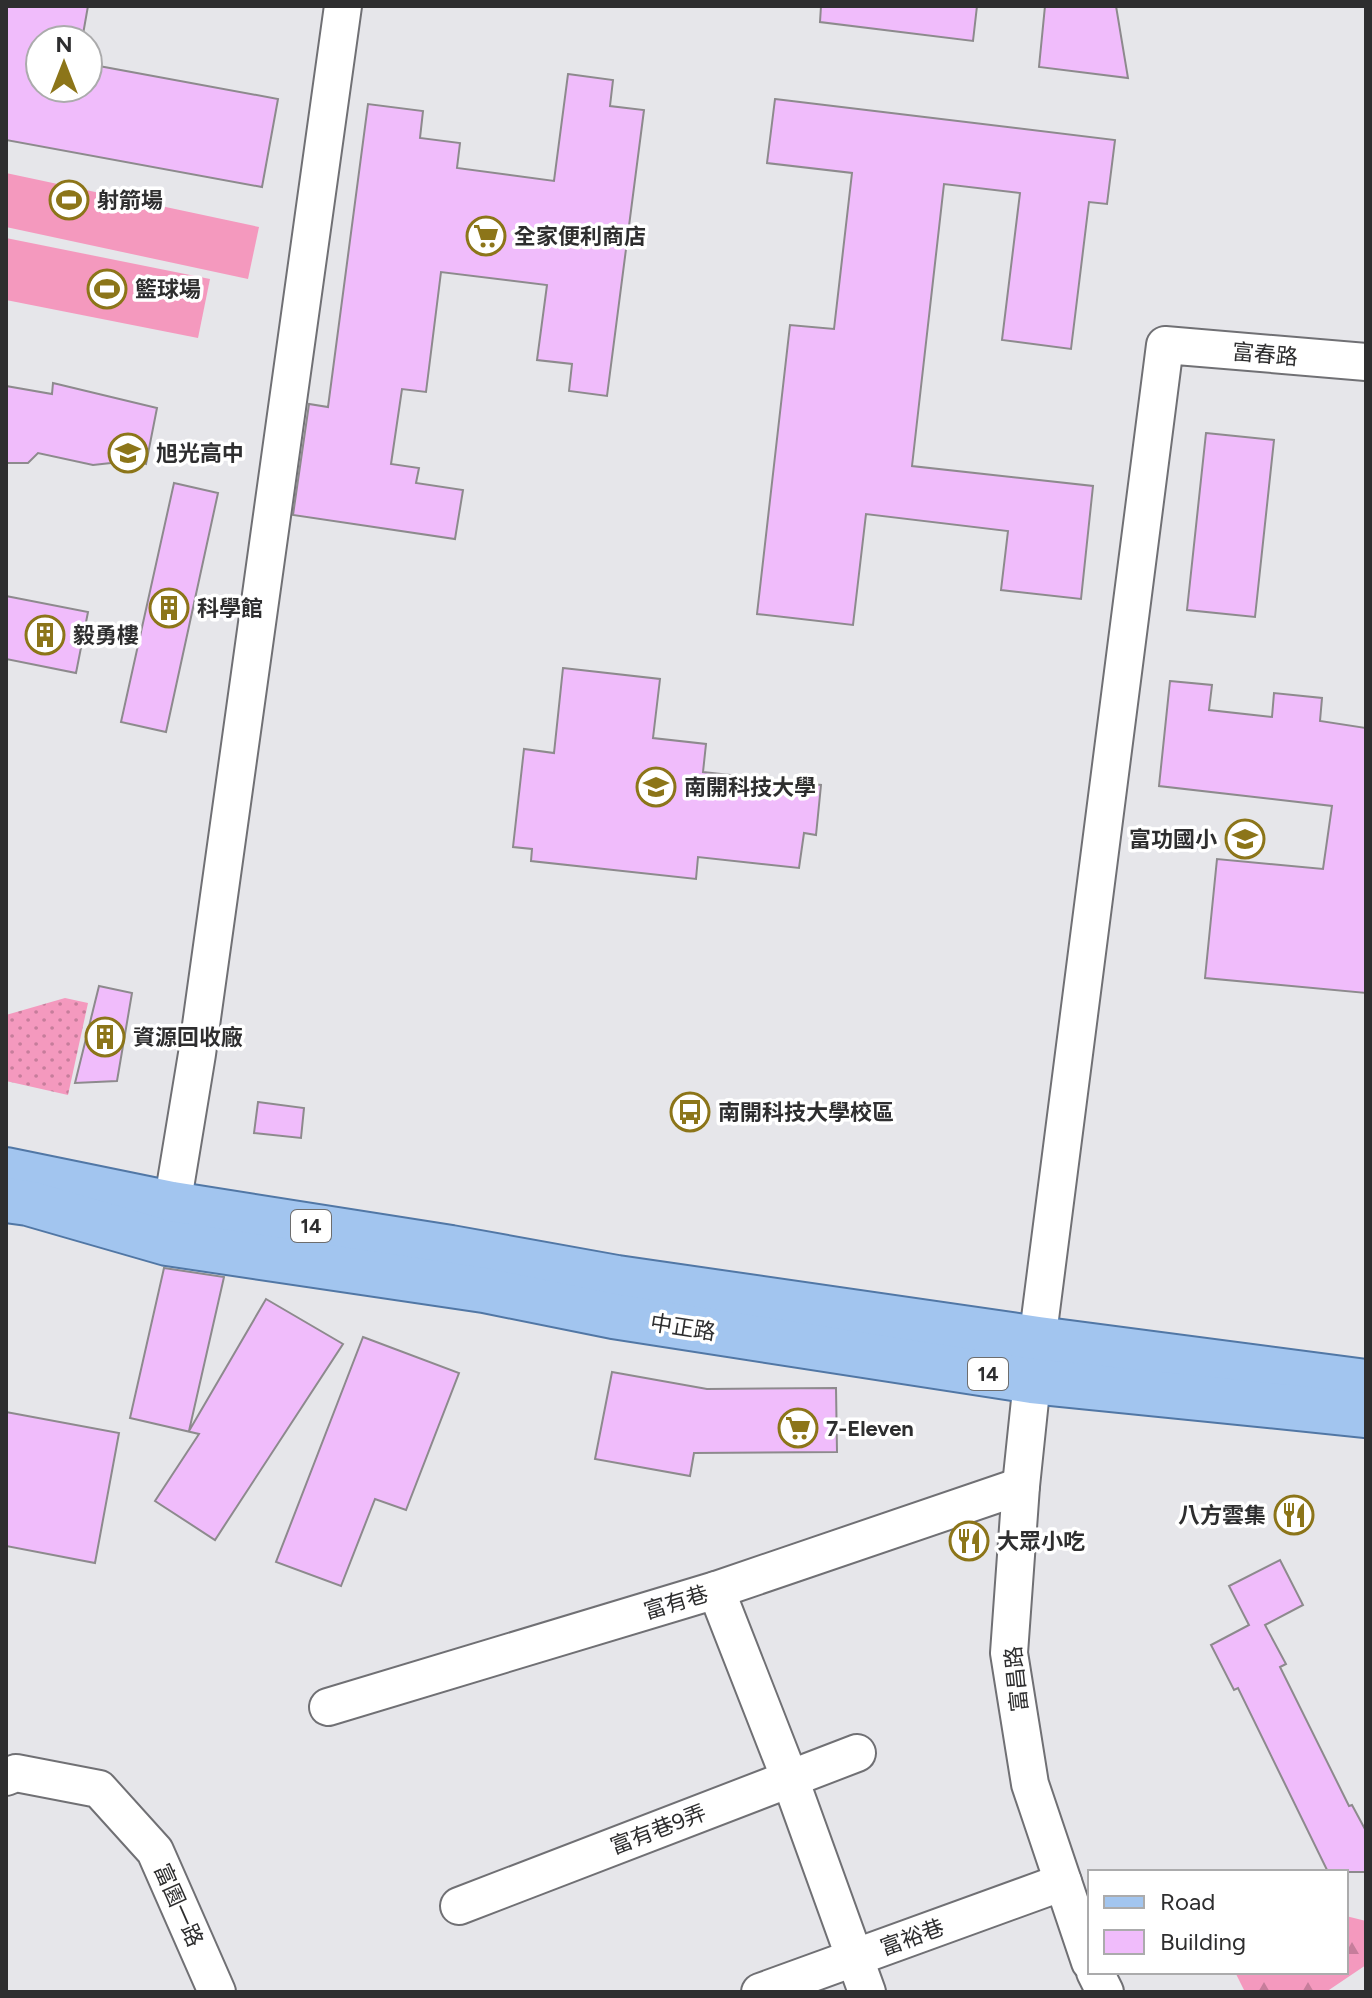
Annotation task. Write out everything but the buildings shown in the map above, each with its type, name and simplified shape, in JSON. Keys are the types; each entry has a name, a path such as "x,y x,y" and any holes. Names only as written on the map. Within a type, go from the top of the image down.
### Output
{"main road":[{"name":"中正路","path":"6,1170 169,1223"},
{"name":"中正路","path":"6,1200 169,1223 613,1316 1035,1360 1366,1382"},
{"name":"中正路","path":"1035,1360 1366,1415"}],"street":[{"path":"169,1223 197,1054 343,6"},
{"name":"富春路","path":"1165,345 1366,362"},
{"name":"富昌路","path":"1088,1956 1030,1784 1009,1653 1021,1486 1035,1360 1165,345"},
{"name":"富有巷","path":"328,1707 716,1590 1021,1486"},
{"path":"716,1590 790,1779 867,1992"},
{"name":"富有巷9弄","path":"459,1906 857,1753"},
{"name":"富園一路","path":"6,1777 16,1773 99,1789 155,1851 217,1992"},
{"name":"富裕巷","path":"760,1992 1063,1882"},
{"path":"1096,1974 1105,1992"}],"green space":[{"name":"射箭場","path":"6,173 259,227 248,279 6,227"},
{"name":"籃球場","path":"6,238 210,279 198,338 6,300"},
{"path":"65,998 88,1003 68,1095 6,1081 6,1015"},
{"path":"1348,1916 1366,1921 1366,1965 1326,1992 1244,1990 1236,1974 1348,1974"}],"place":[{"name":"射箭場","path":"69,200"},
{"name":"全家便利商店","path":"486,236"},
{"name":"籃球場","path":"107,289"},
{"name":"旭光高中","path":"128,453"},
{"name":"科學館","path":"169,608"},
{"name":"毅勇樓","path":"45,635"},
{"name":"南開科技大學","path":"656,787"},
{"name":"富功國小","path":"1245,839"},
{"name":"資源回收廠","path":"105,1037"},
{"name":"南開科技大學校區","path":"690,1112"},
{"name":"7-Eleven","path":"798,1428"},
{"name":"八方雲集","path":"1294,1515"},
{"name":"大眾小吃","path":"969,1541"}]}
